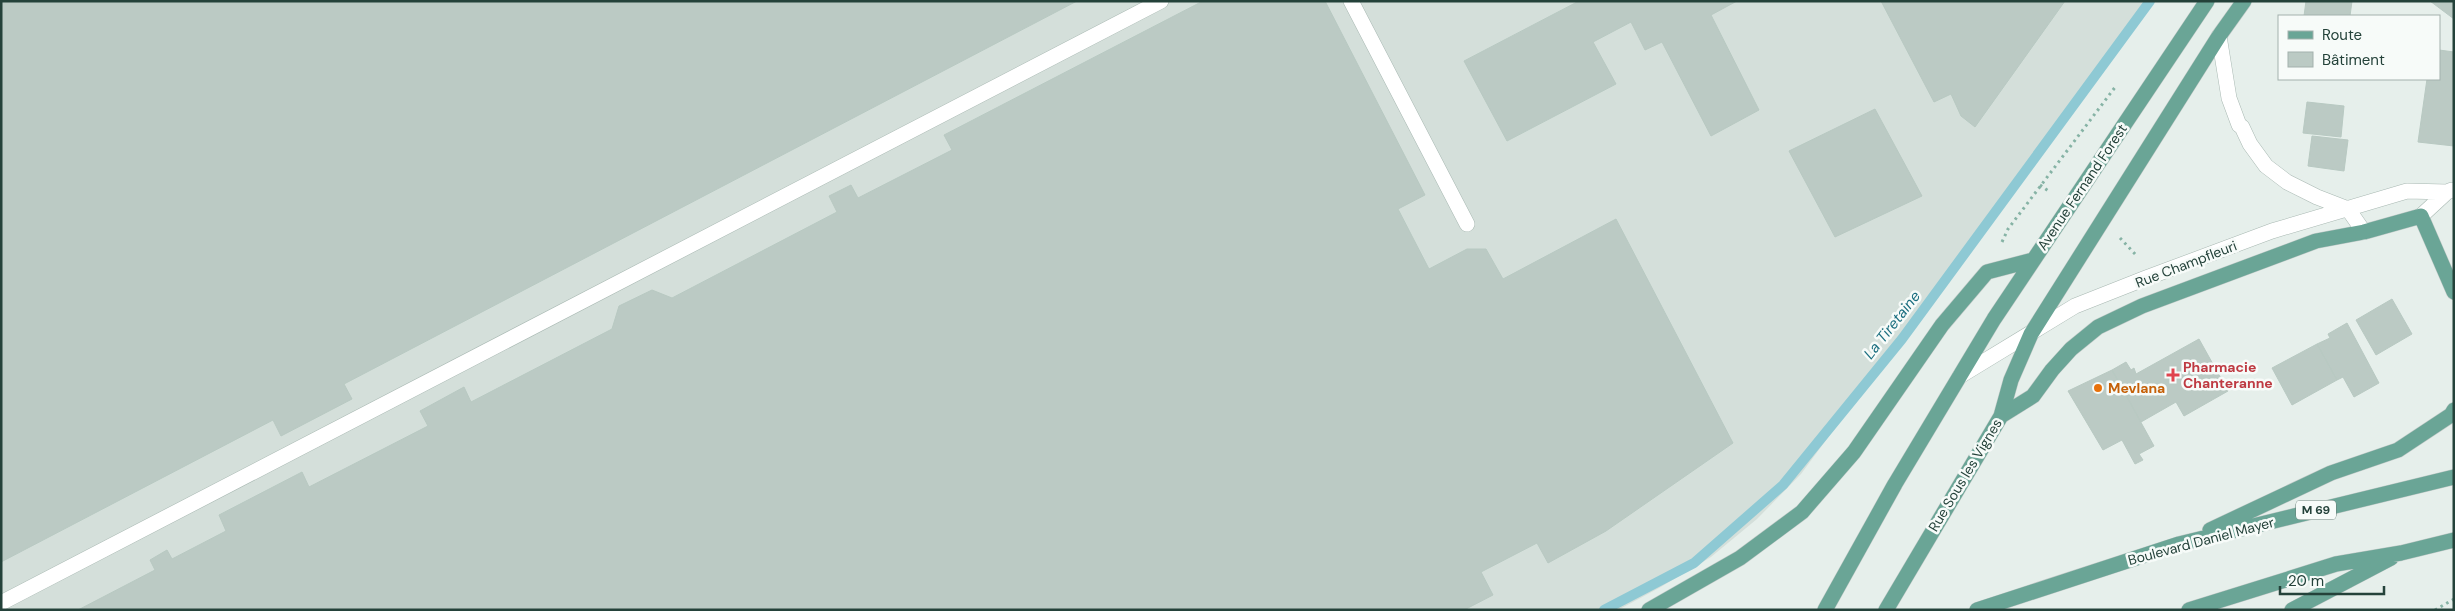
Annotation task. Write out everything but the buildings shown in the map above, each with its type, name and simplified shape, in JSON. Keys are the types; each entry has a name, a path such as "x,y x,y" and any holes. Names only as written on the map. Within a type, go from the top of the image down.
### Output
{"main road":[{"name":"Avenue Fernand Forest","path":"1960,376 2033,260 2207,1"},
{"path":"2031,334 2219,36 2244,1"},
{"path":"2001,416 2034,396 2052,370 2071,349 2098,327 2152,301 2316,241 2364,232 2421,216 2454,292"},
{"path":"1649,610 1740,558 1802,512 1854,452 1942,325 1987,272 2033,260"},
{"name":"Rue Sous les Vignes","path":"1886,610 2001,416 2011,380 2031,334"},
{"path":"1825,610 1895,484 1960,376"},
{"path":"2178,544 2331,473 2398,450 2451,416 2454,410"},
{"name":"Boulevard Daniel Mayer","path":"1979,609 2178,544 2454,477"},
{"path":"2189,610 2336,564 2401,553 2454,540"},
{"path":"2292,610 2330,592 2401,553"}],"street":[{"path":"1,603 1161,1"},
{"path":"1351,1 1468,224"},
{"path":"2219,36 2230,98 2238,125 2242,127 2250,144 2266,166 2287,182 2317,197 2348,209 2364,232"},
{"name":"Rue Champfleuri","path":"1960,376 2075,306 2125,286 2272,231 2407,190 2450,191"},
{"name":"Rue Champfleuri","path":"2421,216 2450,191"}],"path":[{"path":"2435,610 2454,599"}],"shaded area":[{"path":"1,1 2151,1 1801,474 1757,519 1711,557 1618,610 1,610"}],"waterway":[{"name":"La Tiretaine","path":"1604,610 1694,563 1783,485 1902,339 2150,1"}],"place":[{"name":"Pharmacie Chanteranne","path":"2173,375"},
{"name":"Mevlana","path":"2098,388"}]}
